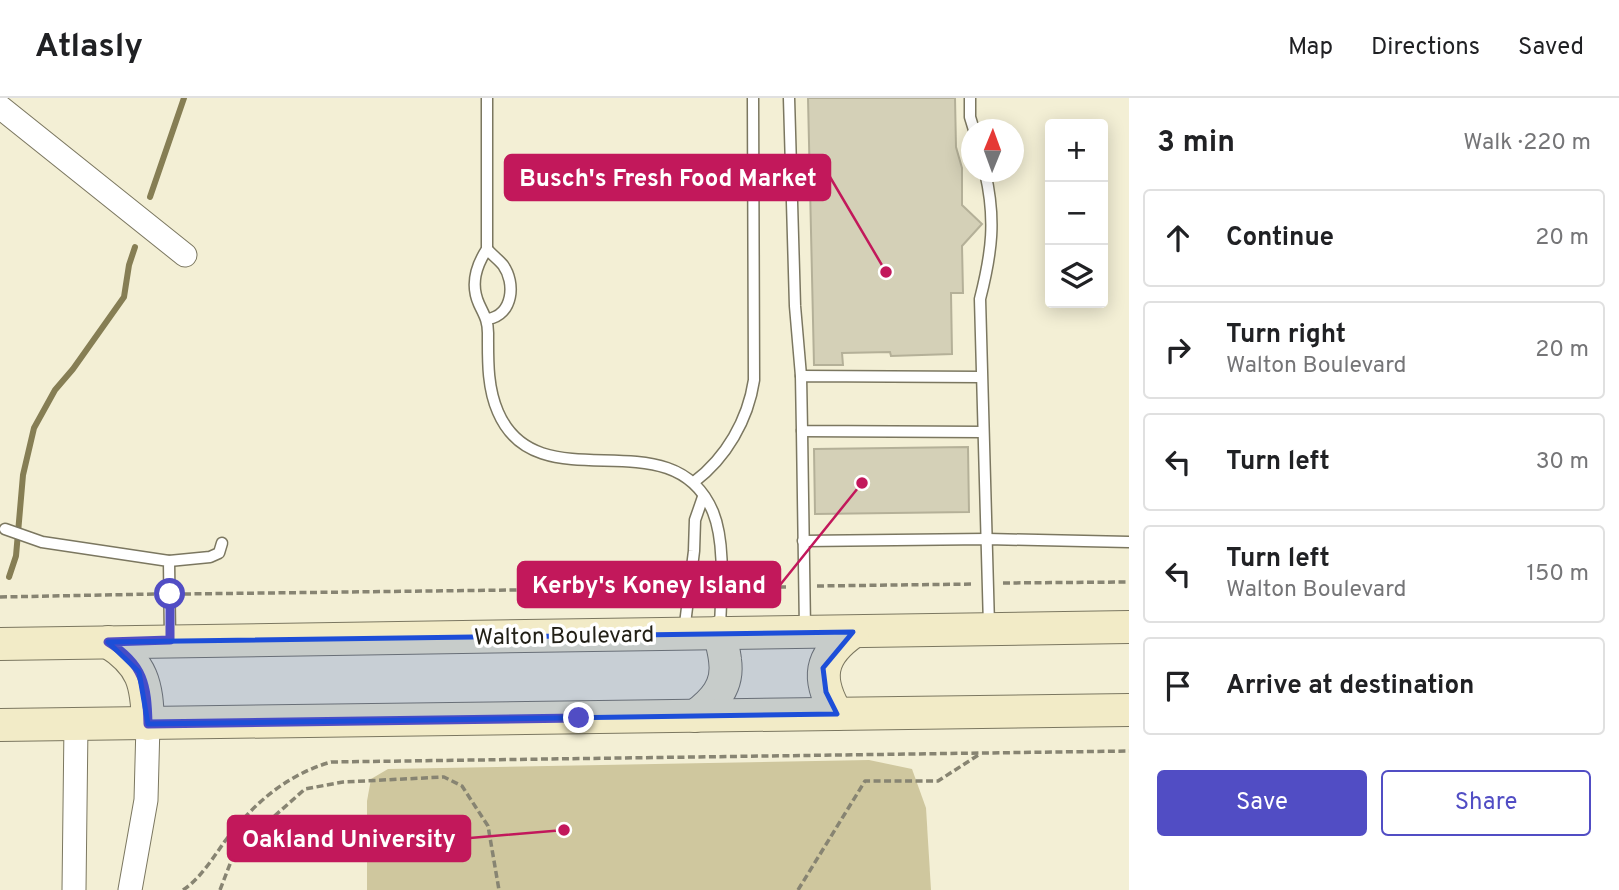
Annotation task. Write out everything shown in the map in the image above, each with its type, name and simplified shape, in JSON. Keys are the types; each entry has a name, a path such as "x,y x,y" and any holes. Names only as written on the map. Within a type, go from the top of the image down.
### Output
{"main road":[{"name":"Walton Boulevard","path":"0,644 1129,626"},
{"path":"695,716 717,697 723,683 726,671 720,632"},
{"path":"837,714 826,692 823,668 834,648 852,632"},
{"path":"108,642 122,651 139,672 147,697 148,724"},
{"path":"0,725 1129,710"}],"street":[{"path":"0,107 185,255"},
{"path":"130,890 146,800 148,724"},
{"path":"74,890 76,725"}],"lane":[{"path":"487,98 487,249 479,262 474,285 478,302 488,319 489,378 498,412 517,439 534,450 554,457 654,463 668,467 694,482 712,510 718,529 720,632"},
{"path":"694,482 710,470 727,447 741,426 752,397 753,98"},
{"path":"789,98 795,306 801,376 805,632"},
{"path":"970,98 971,119"},
{"path":"987,182 994,219 989,265 980,299 989,629"},
{"path":"487,249 505,267 512,290 507,306 496,318 488,319"},
{"path":"801,376 981,377"},
{"path":"802,430 983,432"},
{"path":"684,632 695,520 703,497"},
{"path":"5,529 42,542 169,561 210,557 219,553 222,543"},
{"path":"803,541 987,538 1129,542"},
{"path":"169,561 170,640"}],"path":[{"path":"721,587 1129,582"},
{"path":"0,597 690,588"},
{"path":"183,890 196,879 242,818 274,790 309,768 331,762 1129,751"},
{"path":"798,890 865,781 938,780 982,753"},
{"path":"220,890 235,851 305,789 343,782 444,776 462,786 488,826 499,890"}],"highlighted area":[{"path":"853,632 823,668 826,692 837,714 148,724 139,672 108,642 170,640"}],"shaded area":[{"path":"869,760 912,769 926,808 931,890 367,890 367,801 371,779 388,769"}],"building":[{"path":"808,98 955,98 956,147 961,164 962,205 982,224 962,246 963,293 951,293 952,354 891,356 890,352 842,353 843,365 814,365"},
{"path":"968,447 969,512 815,514 814,449"}],"waterway":[{"path":"150,197 184,98"},
{"path":"9,577 16,556 23,475 34,428 55,390 124,297 135,247"}],"place":[{"name":"Busch's Fresh Food Market","path":"886,272"},
{"name":"Kerby's Koney Island","path":"862,483"},
{"name":"Oakland University","path":"564,830"}],"route":[{"path":"170,594 170,640 108,642 132,660 139,672 147,697 148,724 579,718"}]}
